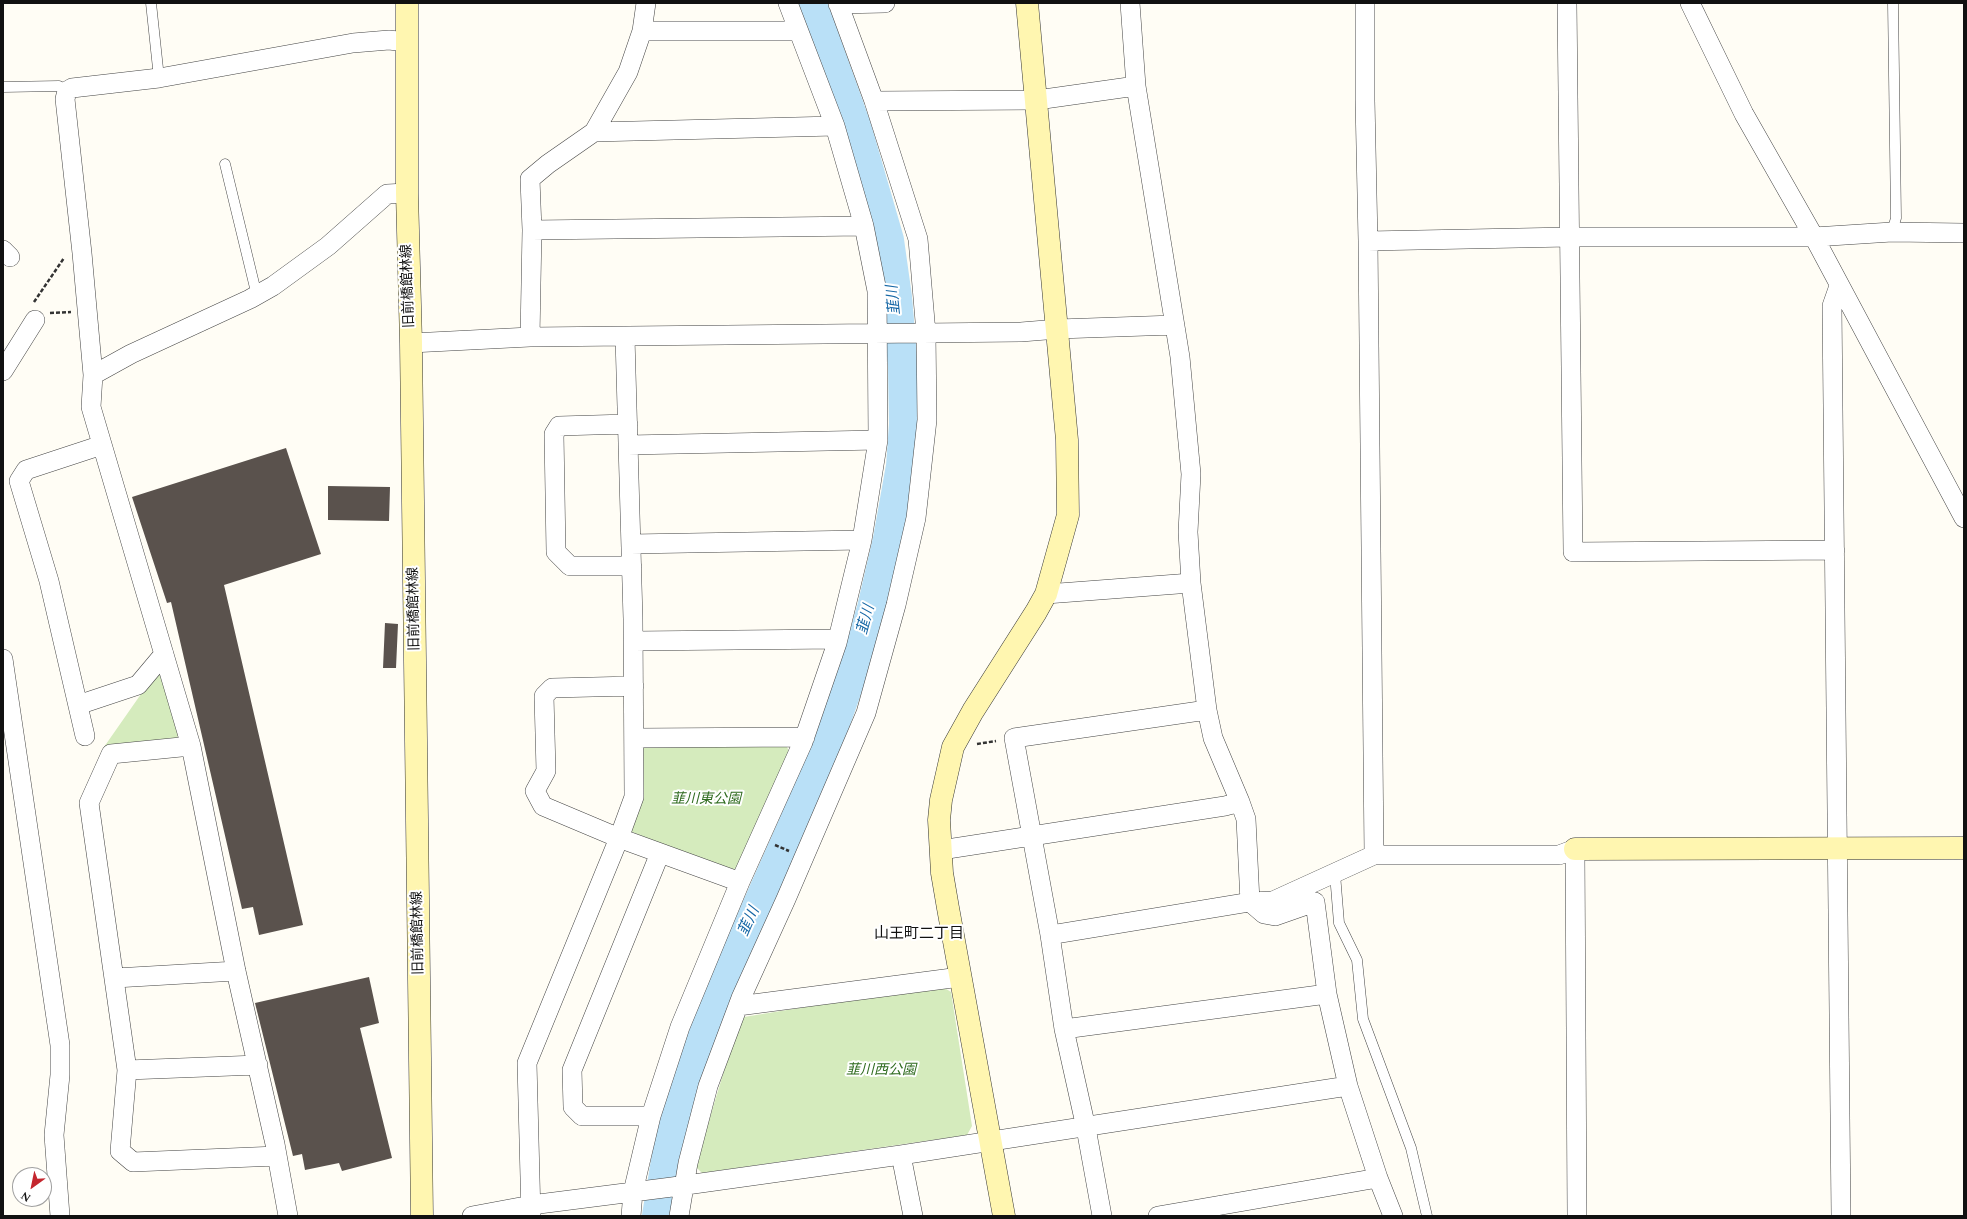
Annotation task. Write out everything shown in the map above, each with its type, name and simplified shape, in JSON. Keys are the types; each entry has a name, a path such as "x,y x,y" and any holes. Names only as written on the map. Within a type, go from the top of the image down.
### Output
{"street":[{"name":"旧前橋館林線","path":"406,3 407,193 411,342 422,1216"},
{"path":"530,337 532,230 530,179 548,164 594,132 628,72 642,31 646,3"},
{"path":"631,1216 640,1191 651,1116 680,1027 740,882 805,737 838,639 862,540 878,440 879,334 877,291 864,226 835,126 788,3"},
{"path":"679,1216 678,1186 708,1086 738,1006 866,713 896,605 916,518 927,420 918,239 874,101 838,4 884,3"},
{"path":"1004,1216 948,908 939,820 941,800 953,748 973,711 1046,594 1068,515 1067,440 1027,3"},
{"path":"1130,3 1136,86 1180,357 1191,474 1188,532 1191,583 1207,710 1213,738 1246,819 1250,902 1264,914 1275,916 1314,902 1327,994 1348,1086 1378,1178 1394,1216"},
{"path":"1365,3 1364,100 1368,241 1374,855"},
{"path":"1567,3 1573,552 1835,550"},
{"path":"1690,3 1744,114 1814,237 1964,518"},
{"path":"642,31 798,31"},
{"path":"288,1216 258,1065 236,971 191,746 91,406 93,375 80,235 65,108 68,91 84,87 159,78 353,43 389,40 406,42"},
{"path":"874,101 1037,100 1136,86"},
{"path":"594,132 835,126"},
{"path":"93,375 131,354 231,310 257,296 328,246 387,194 407,193"},
{"path":"532,230 864,226"},
{"path":"1368,241 1814,237 1892,232 1964,233"},
{"path":"1839,286 1832,306 1841,1216"},
{"path":"3,371 35,320"},
{"path":"411,342 530,337 1021,332 1058,329 1175,325"},
{"path":"531,1210 527,1062 619,838 634,797 634,641 625,337"},
{"path":"628,424 559,426 554,434 556,552 570,566 632,566"},
{"path":"628,445 878,440"},
{"path":"85,736 49,581 19,481 26,470 102,445"},
{"path":"631,544 862,540"},
{"path":"1046,594 1191,583"},
{"path":"634,641 838,639"},
{"path":"78,705 138,685 164,654"},
{"path":"3,659 60,1045 60,1075 54,1135 60,1216"},
{"path":"634,686 552,688 544,696 546,771 535,791 542,806 619,838 740,882"},
{"path":"1102,1216 1086,1128 1064,1029 1050,935 1014,738 1207,710"},
{"path":"635,738 805,737"},
{"path":"191,746 111,754 89,803 127,1070 120,1151 133,1162 277,1156"},
{"path":"941,850 1032,837 1240,802"},
{"path":"1050,935 1250,902 1273,901 1336,874 1374,855 1559,855 1575,849 1964,848"},
{"path":"1575,849 1577,1216"},
{"path":"651,1116 582,1116 573,1107 572,1070 660,853"},
{"path":"115,978 236,971"},
{"path":"738,1006 960,977"},
{"path":"1064,1029 1327,994"},
{"path":"127,1070 258,1065"},
{"path":"472,1216 531,1210 640,1191 1086,1128 1348,1086"},
{"path":"901,1155 913,1216"},
{"path":"1158,1216 1378,1178"}],"lane":[{"path":"151,3 159,78"},
{"path":"1892,232 1896,218 1893,3"},
{"path":"3,87 59,86 68,91"},
{"path":"225,164 257,296"},
{"path":"1336,874 1339,923 1357,960 1363,1019 1411,1148 1427,1216"}],"path":[{"path":"80,235 26,314 35,320 41,313 87,310"},
{"path":"953,748 1014,738"},
{"path":"774,844 792,852"}],"green space":[{"path":"155,674 163,676 180,733 175,740 104,747"},
{"name":"韮川東公園","path":"649,743 785,743 790,753 739,867 729,871 632,832 631,825 644,796 640,751"},
{"name":"韮川西公園","path":"940,985 951,992 972,1126 967,1135 702,1173 695,1166 739,1022 744,1017"}],"building":[{"path":"286,448 321,554 224,585 303,925 259,935 253,907 242,909 171,602 167,603 132,497"},
{"path":"328,486 390,487 389,521 328,520"},
{"path":"385,623 398,624 396,668 383,668"},
{"path":"369,977 379,1023 360,1028 392,1158 342,1171 339,1163 305,1170 302,1154 293,1156 255,1003"}],"waterway":[{"name":"韮川","path":"657,1216 670,1136 706,1022 792,827 836,720 854,669 872,608 888,539 901,466 904,424 903,367 897,297 889,240 856,126 812,3"}],"district":[{"name":"山王町二丁目","path":"919,935"}]}
